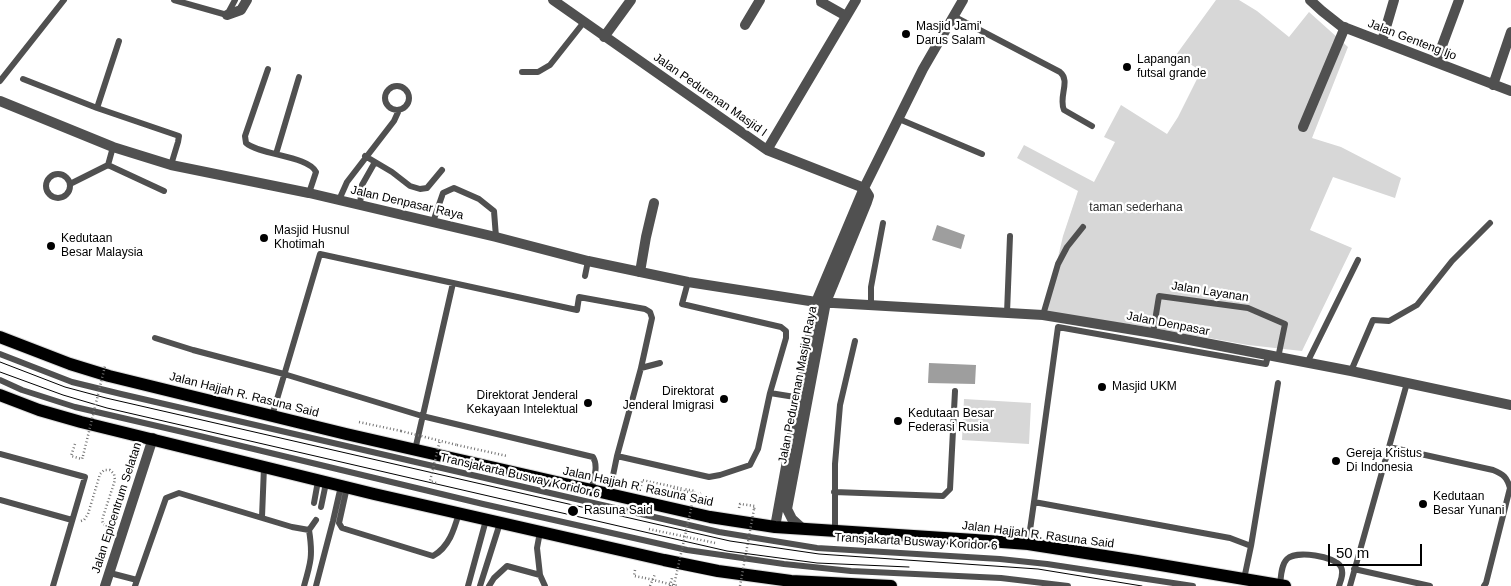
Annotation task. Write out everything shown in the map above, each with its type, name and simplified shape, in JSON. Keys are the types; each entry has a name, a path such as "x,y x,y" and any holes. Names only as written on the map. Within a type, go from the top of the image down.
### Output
{"main road":[{"name":"Jalan Hajjah R. Rasuna Said","path":"0,337 70,364 109,376 415,450 710,517 775,527 1028,544 1283,586"},
{"path":"0,395 39,410 322,482 664,560 725,572 792,581 891,586"}],"street":[{"path":"227,15 241,10 247,0"},
{"name":"Jalan Pedurenan Masjid I","path":"553,0 767,150 864,188"},
{"path":"604,37 631,0"},
{"path":"745,25 760,0"},
{"path":"822,0 820,2 846,16"},
{"path":"767,150 856,0"},
{"name":"Jalan Pedurenan Masjid Raya","path":"775,527 821,302 864,188 900,119 923,69 962,0"},
{"name":"Jalan Genteng Ijo","path":"1310,0 1330,18 1344,27 1511,91"},
{"path":"1382,41 1394,0"},
{"path":"1436,62 1459,0"},
{"path":"1303,127 1344,27"},
{"path":"1493,85 1511,32"},
{"name":"Jalan Denpasar Raya","path":"0,101 113,147 171,165 360,204 588,261 640,272 688,282 821,302"},
{"path":"640,272 654,203"},
{"name":"Jalan Denpasar","path":"821,302 1043,315 1153,333 1351,371 1511,405"},
{"name":"Jalan Pedurenan Masjid Raya","path":"802,398 788,510 792,519 803,529"},
{"name":"Jalan Epicentrum Selatan","path":"105,586 152,438"}],"lane":[{"path":"0,82 64,0"},
{"path":"174,0 227,15 235,0"},
{"path":"953,16 1060,72 1064,78 1061,100 1064,110 1092,126"},
{"path":"522,72 538,72 550,65 584,22"},
{"path":"97,108 119,41"},
{"path":"268,69 245,136 246,143 251,147 307,164 314,168 315,176 309,193"},
{"path":"276,154 298,77"},
{"path":"23,79 97,108 179,136 171,165"},
{"path":"339,200 346,182 394,121 399,110"},
{"path":"900,119 982,154"},
{"path":"70,184 108,165 113,147"},
{"path":"365,156 392,172 410,186 420,189 427,188 442,170"},
{"path":"360,204 362,185 375,162"},
{"path":"108,165 164,191"},
{"path":"433,222 443,192 454,188 479,200 494,211 496,237"},
{"path":"871,305 871,287 883,223"},
{"path":"1351,371 1373,320 1389,321 1417,305 1452,261 1490,223"},
{"path":"1043,315 1058,264 1067,247 1083,227"},
{"path":"1006,313 1010,236"},
{"path":"272,416 320,254 577,310 579,298 645,309 650,312 652,318 609,495"},
{"path":"1307,363 1358,260"},
{"path":"585,276 588,261"},
{"path":"617,456 709,476 720,475 750,466 758,450 770,393 786,338 786,331 781,327 682,304 688,282"},
{"path":"415,450 453,283"},
{"name":"Jalan Layanan","path":"1153,333 1159,296 1248,308 1285,324 1273,357"},
{"path":"1028,544 1058,327 1266,364 1273,357"},
{"path":"155,338 284,374 422,416 593,458 596,463 591,491"},
{"path":"834,531 835,464 840,405 855,341"},
{"name":"Transjakarta Busway Koridor 6","path":"0,354 72,382 719,532 817,548 1000,558 1193,586"},
{"path":"640,368 660,363"},
{"path":"0,380 22,390 75,408 535,516 696,551 751,560 832,569 1001,578 1068,586"},
{"path":"1244,579 1278,383"},
{"path":"1350,586 1407,383"},
{"path":"834,492 943,496 950,489 955,392"},
{"path":"770,393 802,398"},
{"path":"1389,447 1493,470 1502,474 1507,479 1510,488 1484,586"},
{"path":"0,454 85,477 53,586"},
{"path":"262,517 264,467"},
{"path":"314,504 322,482"},
{"path":"321,507 322,482"},
{"path":"344,487 339,523 342,528 433,556 440,552 452,536 459,513"},
{"path":"316,586 344,487"},
{"path":"110,573 136,583 166,498 179,492 292,527 309,530"},
{"path":"0,500 72,520"},
{"path":"1034,502 1223,536 1251,546"},
{"path":"304,586 312,550 309,530 316,520"},
{"path":"468,586 486,520"},
{"path":"480,586 500,523"},
{"path":"540,532 537,548 540,575 545,586"},
{"path":"1283,586 1282,570 1286,560 1292,556 1306,554 1321,556 1340,565 1342,574 1339,586"},
{"path":"489,586 494,578 507,566 540,575"},
{"path":"1354,570 1430,586"}],"path":[{"path":"74,444 71,456 82,459 105,366"},
{"path":"359,422 507,456"},
{"path":"436,483 430,481 440,440"},
{"path":"72,520 81,521 86,517 100,474 104,470 110,470 114,474 115,480 102,520 103,524 122,534"},
{"path":"641,486 642,480 702,493 698,494 674,489 673,493"},
{"path":"672,585 695,491"},
{"path":"740,508 740,504 755,506 740,586"},
{"path":"635,570 634,576 678,586"},
{"path":"650,585 655,574"},
{"path":"672,578 672,585"}],"green space":[{"name":"taman sederhana","path":"1216,0 1239,0 1257,11 1289,37 1309,12 1348,47 1312,138 1341,147 1401,178 1395,198 1333,177 1310,230 1352,248 1302,351 1248,345 1136,325 1045,313 1063,236 1078,191 1017,158 1024,145 1094,182 1115,142 1104,137 1121,105 1167,134 1178,117 1201,71 1176,55"},
{"path":"964,399 1031,403 1029,444 962,440"}],"shaded area":[{"path":"937,225 965,235 961,249 932,240"},
{"path":"929,363 976,365 975,384 928,383"}],"tram line":[{"path":"0,362 65,387 106,398 730,541 819,554 1038,569 1142,586"},
{"path":"0,372 63,395 107,408 727,551 817,563 909,567"}],"place":[{"name":"Masjid Jami' Darus Salam","path":"906,34"},
{"name":"Lapangan futsal grande","path":"1127,67"},
{"name":"Masjid Husnul Khotimah","path":"264,238"},
{"name":"Kedutaan Besar Malaysia","path":"51,246"},
{"name":"Masjid UKM","path":"1102,387"},
{"name":"Direktorat Jenderal Imigrasi","path":"724,399"},
{"name":"Direktorat Jenderal Kekayaan Intelektual","path":"588,403"},
{"name":"Kedutaan Besar Federasi Rusia","path":"898,421"},
{"name":"Gereja Kristus Di Indonesia","path":"1336,461"},
{"name":"Kedutaan Besar Yunani","path":"1423,504"},
{"name":"Rasuna Said","path":"573,511"}]}
